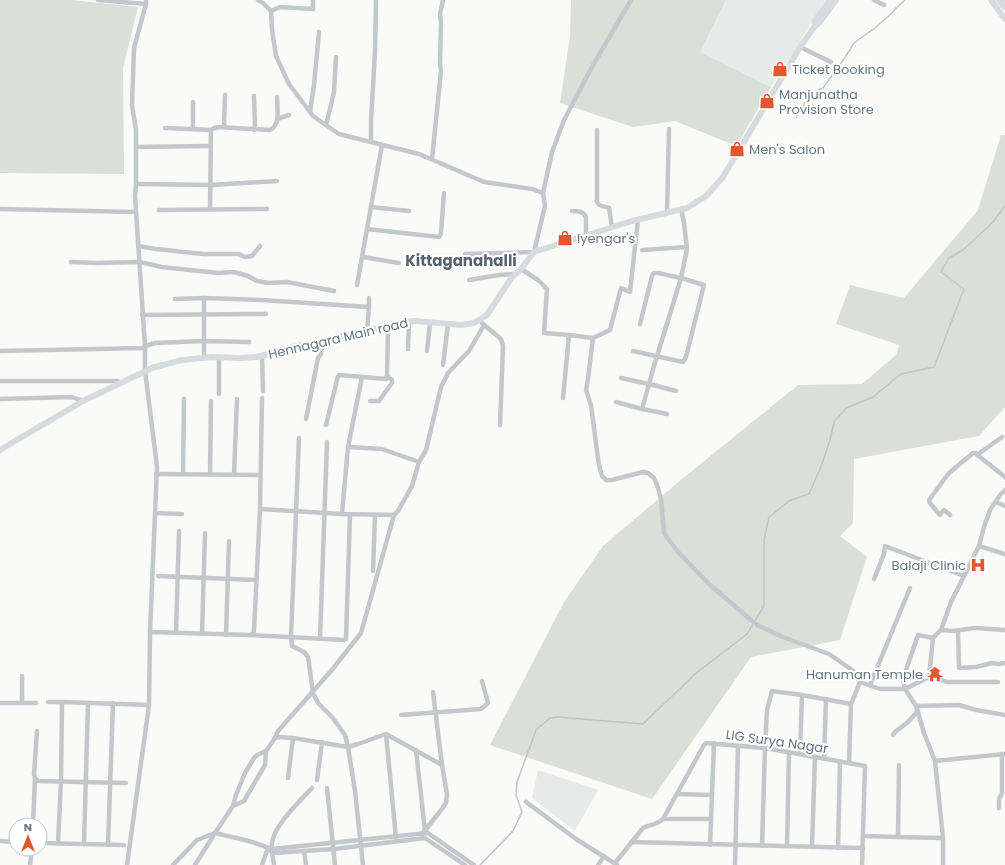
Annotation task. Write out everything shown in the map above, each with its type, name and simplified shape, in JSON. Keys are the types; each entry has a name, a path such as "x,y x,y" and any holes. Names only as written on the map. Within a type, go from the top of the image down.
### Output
{"highway":[{"path":"1000,0 1005,6"}],"street":[{"path":"98,0 146,2 134,48 132,105 136,130 135,212 140,262 145,371 157,467 150,632 149,705 127,865"},
{"path":"258,0 271,11 276,56 289,84 312,116 339,134 419,154 484,182 532,189 543,193"},
{"path":"271,11 280,7 313,9 313,0"},
{"path":"371,142 376,0"},
{"path":"432,159 441,71 440,14 443,0"},
{"path":"233,806 244,801 265,765 266,751 275,738 278,730 313,693 361,633 394,515 398,511 412,486 419,462 426,450 441,387 448,373 469,351 482,322 512,277 521,269 534,252 545,206 543,193 552,152 564,120 592,67 632,0"},
{"path":"815,26 815,21 830,0"},
{"path":"465,254 534,252 612,227 687,208 706,196 723,177 800,47 836,0"},
{"path":"874,0 884,5"},
{"path":"991,0 1005,19"},
{"path":"310,112 319,32"},
{"path":"800,47 831,62"},
{"path":"326,125 334,92 336,57"},
{"path":"224,127 225,95"},
{"path":"254,96 254,130"},
{"path":"165,128 211,130 214,128 224,127 270,130 276,125 277,97"},
{"path":"193,102 193,129"},
{"path":"277,119 288,115"},
{"path":"667,212 669,129"},
{"path":"210,209 211,130"},
{"path":"597,130 597,202 601,206 607,206 609,208 612,227"},
{"path":"357,285 382,145"},
{"path":"136,147 211,146"},
{"path":"136,184 211,185 277,181"},
{"path":"367,229 439,237 442,233 444,192"},
{"path":"371,207 409,211"},
{"path":"0,209 135,212"},
{"path":"159,210 267,209"},
{"path":"642,409 681,278 687,247 681,209"},
{"path":"572,211 582,212 586,217 586,235"},
{"path":"521,269 538,280 547,289 544,333 593,338 610,330 621,288 630,292 638,220"},
{"path":"138,246 156,250 204,254 239,254 245,257 252,256 260,246"},
{"path":"642,250 687,247"},
{"path":"363,257 399,263"},
{"path":"72,262 140,262 162,267 218,273 234,272 268,283 286,282 334,291"},
{"path":"633,352 683,362 686,358 704,285 681,278 654,273 640,324"},
{"path":"469,280 515,274"},
{"path":"174,299 204,298 261,300 369,307"},
{"path":"204,298 204,358"},
{"path":"368,330 369,298"},
{"path":"142,315 266,314"},
{"name":"Hennagara Main road","path":"0,450 83,401 152,368 182,360 219,357 240,358 262,355 368,330 388,327 404,322 461,325 482,322"},
{"path":"408,322 408,349"},
{"path":"482,322 501,340 503,346 500,425"},
{"path":"427,352 430,323"},
{"path":"443,365 448,324"},
{"path":"387,376 388,327"},
{"path":"563,398 569,335"},
{"path":"593,338 586,390 591,405 598,459 602,476 606,480 612,480 643,472 648,473 654,478 661,500 664,533 678,552 710,585 757,625 783,637 829,654 861,676 851,704 849,763"},
{"path":"0,351 143,348 155,343 203,341 249,342"},
{"path":"306,419 318,358 321,354 322,341"},
{"path":"262,355 263,391"},
{"path":"219,357 219,394"},
{"path":"326,425 338,376 342,374 386,379 387,376"},
{"path":"370,401 380,402 392,383 392,380 387,376"},
{"path":"342,514 348,447 362,377"},
{"path":"621,378 676,392"},
{"path":"0,381 117,381 122,383"},
{"path":"0,399 72,398 83,401"},
{"path":"251,635 254,632 260,509 262,398"},
{"path":"234,474 237,399"},
{"path":"183,474 184,400"},
{"path":"210,474 211,401"},
{"path":"616,402 667,414"},
{"path":"950,515 944,510 939,514 929,500 949,473 973,453 977,454 1002,437"},
{"path":"300,438 291,637 292,646 304,652 308,657 313,693 318,703 345,735 348,747 363,865"},
{"path":"320,639 327,442"},
{"path":"348,447 382,449 419,462"},
{"path":"977,454 1005,478"},
{"path":"156,474 260,475"},
{"path":"929,677 933,638 941,630 951,602 979,546 990,510 1005,490"},
{"path":"996,502 1005,506"},
{"path":"260,509 342,514 394,515"},
{"path":"155,513 182,514"},
{"path":"150,632 346,639 350,514"},
{"path":"373,571 375,514"},
{"path":"176,633 179,532"},
{"path":"202,634 205,533"},
{"path":"226,635 229,541"},
{"path":"874,580 884,554 885,546 964,576"},
{"path":"979,546 1005,554"},
{"path":"158,576 256,580"},
{"path":"870,685 910,588"},
{"path":"941,630 975,628 1005,630"},
{"path":"958,630 959,668 976,667 992,662 999,664 1005,663"},
{"path":"933,638 918,635 903,679 905,689 917,709 935,762 943,838 943,865"},
{"path":"22,676 22,703"},
{"path":"860,682 880,688 905,689 929,677 948,682 998,682"},
{"path":"401,715 484,708 488,703 482,681"},
{"path":"762,846 765,748 768,710 772,691 851,704"},
{"path":"425,834 446,803 447,794 433,692"},
{"path":"800,754 802,695"},
{"path":"824,759 826,699"},
{"path":"48,702 149,705"},
{"path":"58,843 61,781 62,702"},
{"path":"84,844 88,702"},
{"path":"0,703 36,703"},
{"path":"108,844 113,703"},
{"path":"893,735 907,723 917,709 959,705 976,710 1005,715"},
{"path":"33,817 37,731"},
{"path":"275,738 293,738 348,747 386,734 442,765"},
{"path":"386,734 396,839"},
{"path":"288,778 293,738"},
{"path":"317,780 322,742"},
{"path":"526,802 576,839 616,864 643,828 648,825 659,823 663,819 704,745 706,743 714,743"},
{"name":"LIG Surya Nagar","path":"710,845 714,743 765,748 865,766 862,865"},
{"path":"735,865 738,746"},
{"path":"416,750 425,834 465,865"},
{"path":"195,865 233,806 245,773 257,755 266,751"},
{"path":"787,846 789,752"},
{"path":"935,762 1004,754 1002,793 999,799 999,808"},
{"path":"812,847 815,757"},
{"path":"838,848 840,762"},
{"path":"898,836 899,765"},
{"path":"35,778 38,781 126,783"},
{"path":"274,865 272,843 275,832 282,821 312,788"},
{"path":"327,788 335,865"},
{"path":"676,794 712,795"},
{"path":"663,819 711,819"},
{"path":"173,865 198,840 215,833 249,841 273,851 396,839 425,834 474,865"},
{"path":"863,836 943,838"},
{"path":"632,842 863,848"},
{"path":"48,843 124,845"},
{"path":"262,865 267,851 304,851 333,846"},
{"path":"304,851 306,865"},
{"path":"598,865 604,856"}],"shaded area":[{"path":"0,0 72,0 138,7 123,68 124,174 0,173"},
{"path":"571,0 726,0 700,52 771,87 736,146 675,121 633,127 560,103 570,36"},
{"path":"726,0 826,0 771,87 700,52"},
{"path":"1001,135 1005,135 1005,407 979,436 854,459 853,523 840,536 867,557 840,640 751,657 652,799 490,745 564,602 603,546 682,479 798,385 862,384 897,354 899,345 836,324 850,285 904,298 978,210"},
{"path":"538,770 598,790 575,831 532,798"}],"waterway":[{"path":"796,118 806,101 814,92 823,88 854,43 875,28 905,0"},
{"path":"480,865 513,831 522,812 516,795 517,782 536,730 550,718 557,717 643,724 695,674 747,634 764,606 764,540 769,517 789,501 809,494 822,464 834,422 846,408 873,397 901,374 934,367 964,289 941,272 949,258 963,250 993,222 1005,206"}],"place":[{"name":"Ticket Booking","path":"780,69"},
{"name":"Manjunatha Provision Store","path":"767,101"},
{"name":"Men's Salon","path":"737,149"},
{"name":"Iyengar's","path":"565,238"},
{"name":"Balaji Clinic","path":"978,565"},
{"name":"Hanuman Temple","path":"935,674"}],"district":[{"name":"Kittaganahalli","path":"461,261"}]}
